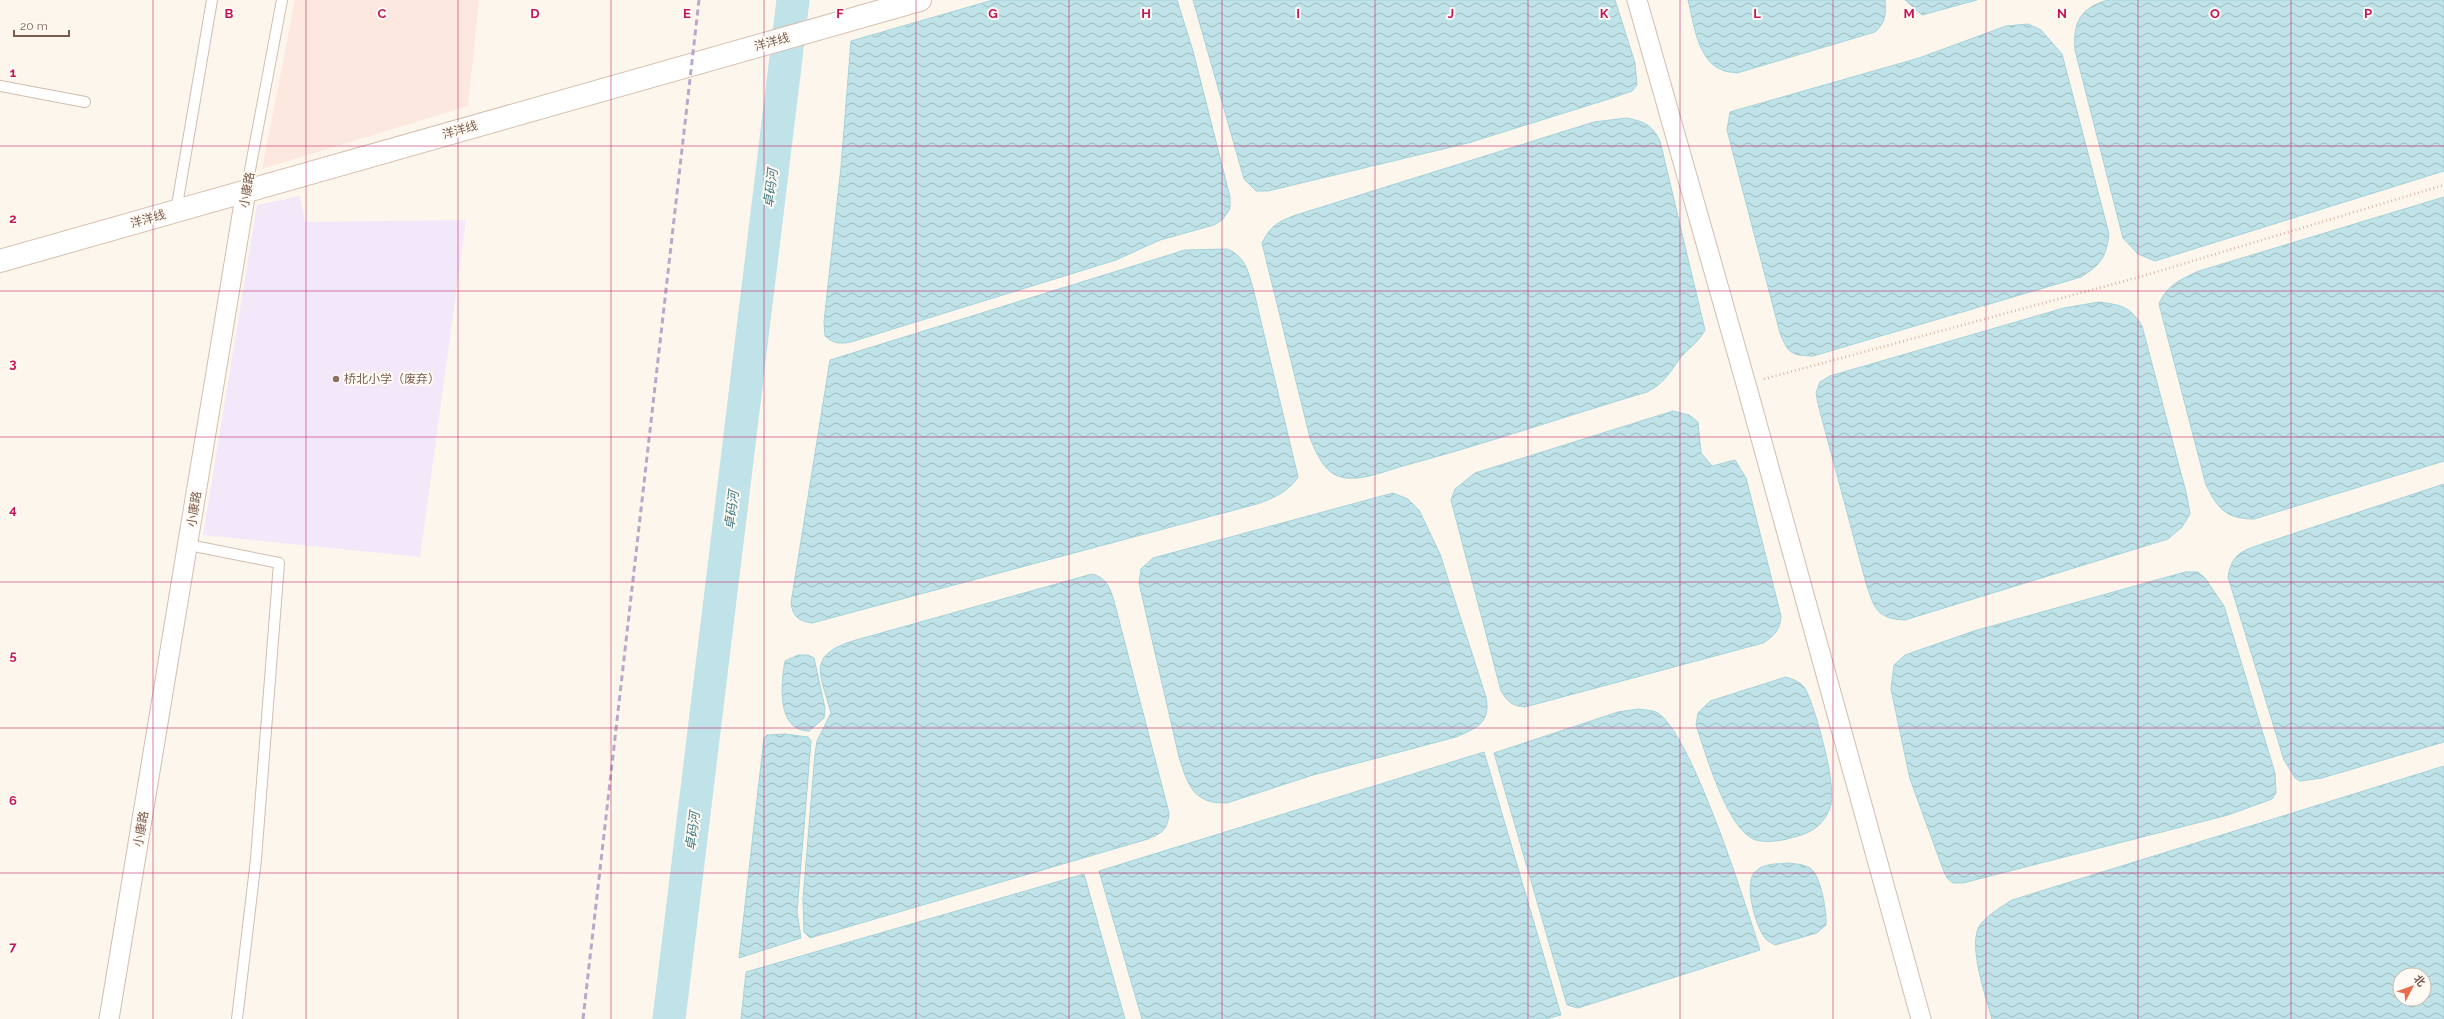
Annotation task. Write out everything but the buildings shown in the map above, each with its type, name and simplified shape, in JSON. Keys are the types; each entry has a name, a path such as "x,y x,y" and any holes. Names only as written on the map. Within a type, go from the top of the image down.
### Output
{"main road":[{"name":"洋洋线","path":"0,261 920,0"}],"street":[{"path":"1637,0 1746,384 1921,1019"},
{"name":"小康路","path":"109,1019 246,191"}],"lane":[{"path":"176,211 212,0"},
{"name":"小康路","path":"246,191 282,0"},
{"path":"0,86 85,102"},
{"path":"188,546 279,563 256,859 237,1019"}],"path":[{"path":"1746,384 2143,276 2444,185"}],"shaded area":[{"path":"295,0 479,0 468,106 262,169"},
{"name":"桥北小学（废弃）","path":"300,196 305,222 466,220 420,557 203,535 257,205"}],"water":[{"path":"993,0 1177,0 1193,51 1230,197 1230,209 1222,220 1214,225 1160,240 1116,260 851,342 840,343 831,341 825,336 824,322 841,167 851,41"},
{"path":"1193,0 1615,0 1635,63 1637,85 1632,91 1612,98 1468,143 1268,191 1256,191 1244,179"},
{"path":"1688,0 1885,0 1885,14 1881,25 1875,32 1737,73 1722,70 1707,58 1698,40"},
{"path":"1905,0 1977,0 1922,15"},
{"path":"2108,0 2444,0 2444,171 2155,261 2138,254 2123,238 2075,50 2075,32 2080,18 2091,7"},
{"path":"2028,24 2041,30 2062,54 2109,234 2106,249 2101,260 2081,277 1813,356 1800,355 1791,352 1785,345 1780,333 1727,130 1730,112 1919,58 2006,26"},
{"path":"1627,118 1647,125 1654,131 1660,141 1705,330 1699,339 1681,357 1668,375 1653,389 1647,392 1464,449 1372,475 1356,478 1341,477 1335,475 1325,467 1310,438 1262,243 1268,232 1280,222 1296,215 1594,122"},
{"path":"2444,197 2444,461 2254,519 2236,517 2224,511 2219,506 2206,485 2159,304 2162,297 2175,283 2199,271"},
{"path":"1227,249 1242,260 1253,288 1298,477 1290,487 1275,497 1257,504 812,623 797,618 793,612 791,603 830,360 1185,250"},
{"path":"2099,302 2113,304 2129,310 2138,319 2142,326 2187,496 2190,514 2182,527 2168,539 1905,620 1895,619 1882,614 1874,605 1866,583 1818,404 1816,393 1820,382 1830,376 2064,308"},
{"path":"1673,411 1689,415 1698,422 1701,453 1712,466 1735,460 1746,478 1781,616 1778,629 1774,635 1763,643 1525,707 1517,706 1508,701 1501,691 1451,500 1455,489 1475,473"},
{"path":"2444,484 2444,742 2322,778 2300,781 2295,778 2284,760 2228,577 2233,560 2240,553 2250,548"},
{"path":"1393,493 1408,499 1419,510 1440,554 1486,697 1487,706 1484,719 1470,731 1456,737 1313,775 1227,803 1207,800 1200,797 1189,785 1179,757 1139,583 1141,569 1153,558"},
{"path":"2185,572 2198,572 2205,578 2224,606 2275,773 2276,793 2272,799 2228,815 1963,883 1953,883 1947,878 1943,869 1910,779 1891,689 1894,665 1905,655 1974,631"},
{"path":"1092,574 1101,578 1107,584 1114,601 1169,813 1166,827 1161,833 1148,839 810,938 804,932 803,899 815,754 817,741 831,713 821,676 823,659 829,652 856,640"},
{"path":"798,655 808,655 814,658 825,708 824,718 809,731 798,729 791,723 786,715 783,704 782,681 785,661"},
{"path":"1786,677 1798,682 1806,690 1815,714 1820,729 1831,780 1831,804 1823,821 1809,832 1781,840 1762,841 1751,838 1742,830 1733,818 1711,769 1696,725 1698,713 1710,701"},
{"path":"1638,709 1656,712 1670,725 1685,750 1716,822 1760,950 1578,1008 1567,1005 1494,753 1618,712"},
{"path":"785,734 808,737 811,741 797,912 801,938 739,958 764,738 767,735"},
{"path":"1484,752 1561,1015 1546,1019 1142,1019 1099,871"},
{"path":"2444,766 2444,1019 1992,1019 1982,985 1976,945 1980,925 1995,911 2012,900"},
{"path":"1789,863 1800,864 1810,868 1814,872 1820,886 1826,925 1817,933 1775,945 1766,939 1758,925 1752,906 1750,887 1751,879 1754,873 1761,867"},
{"path":"1084,874 1125,1019 741,1019 746,972"}],"waterway":[{"name":"卓码河","path":"669,1019 793,0"}],"railway":[{"path":"583,1019 699,0"}],"place":[{"name":"桥北小学（废弃）","path":"336,379"}]}
